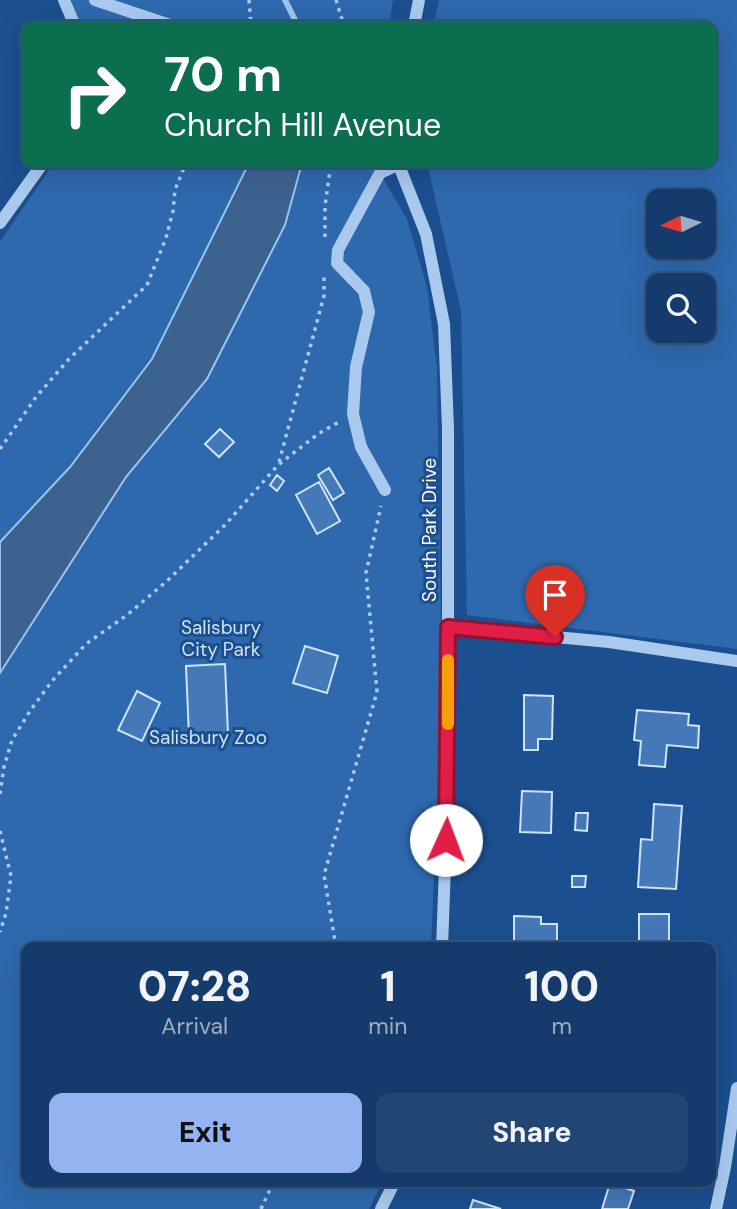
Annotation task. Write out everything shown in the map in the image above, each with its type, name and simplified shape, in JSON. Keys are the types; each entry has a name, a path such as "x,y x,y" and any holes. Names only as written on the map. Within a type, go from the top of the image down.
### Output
{"street":[{"path":"64,0 73,21"},
{"path":"95,0 158,21"},
{"path":"415,21 419,0"},
{"path":"0,223 39,168"},
{"path":"385,490 361,447 353,414 356,367 369,312 364,291 337,263 338,250 380,173 389,168"},
{"name":"South Park Drive","path":"399,168 426,234 444,324 448,429 448,785 442,942"},
{"path":"448,627 609,642 737,661"},
{"path":"716,1209 737,1088"},
{"path":"381,1209 392,1187"}],"path":[{"path":"249,0 251,21"},
{"path":"336,0 342,21"},
{"path":"0,449 36,397 61,369 147,285 166,238 175,190 184,168"},
{"path":"325,244 330,168"},
{"path":"278,465 324,296 324,270"},
{"path":"0,794 12,740 52,681 86,644 127,615 167,581 225,525 278,465 318,434 353,414"},
{"path":"335,942 324,875 377,692 366,573 385,490"},
{"path":"0,831 11,876 6,913 0,932"},
{"path":"261,1209 271,1187"}],"green space":[{"path":"71,0 393,0 390,21 78,21"},
{"path":"439,0 737,0 737,649 467,615 461,311 428,168 717,168 717,21 434,21"},
{"name":"Salisbury Zoo","path":"51,168 377,168 407,219 427,287 437,369 442,687 431,942 21,942 21,1187 380,1187 369,1209 0,1209 0,242"}],"shaded area":[{"path":"247,168 301,168 285,225 207,379 126,477 0,673 0,542 70,467 152,359"}],"building":[{"path":"220,429 234,442 219,457 205,444"},
{"path":"329,468 344,493 333,500 318,475"},
{"path":"277,475 284,481 277,491 270,485"},
{"path":"319,482 340,521 317,534 296,495"},
{"path":"305,646 338,656 327,693 293,683"},
{"path":"225,664 228,734 189,736 186,666"},
{"path":"137,691 160,703 142,741 118,730"},
{"path":"524,695 553,696 552,739 538,739 538,750 524,750"},
{"path":"637,710 689,714 688,725 699,726 698,748 667,745 665,767 639,765 641,741 634,740"},
{"path":"522,791 552,792 551,833 520,832"},
{"path":"654,804 682,806 676,889 638,887 641,839 652,840"},
{"path":"576,813 588,813 587,831 575,830"},
{"path":"572,876 586,876 585,887 572,887"},
{"path":"639,914 669,914 669,942 639,942"},
{"path":"514,916 541,917 541,924 557,924 557,941 514,942"},
{"path":"609,1187 634,1191 628,1209 602,1209"},
{"path":"473,1200 501,1209 470,1209"}],"waterway":[{"path":"285,0 296,21"}],"slow traffic":[{"path":"448,660 448,724"}],"route":[{"path":"446,840 448,627 555,637"}],"park label":[{"name":"Salisbury City Park","path":"221,638"}]}
